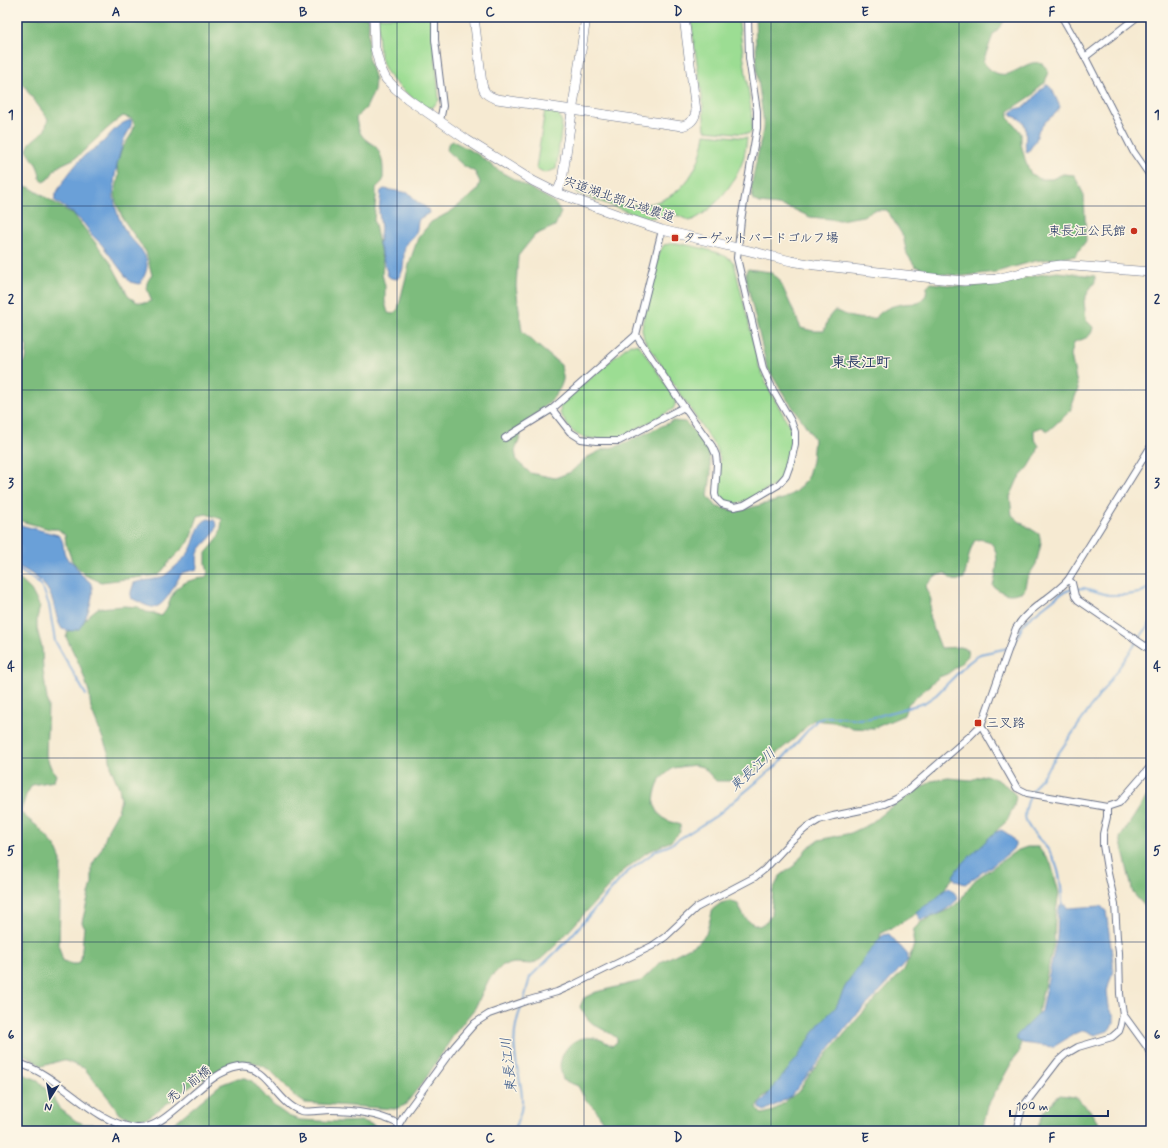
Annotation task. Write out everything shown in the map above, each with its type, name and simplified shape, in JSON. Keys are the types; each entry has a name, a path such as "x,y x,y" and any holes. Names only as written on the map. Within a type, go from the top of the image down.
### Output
{"street":[{"name":"宍道湖北部広域農道","path":"374,17 374,48 376,58 386,79 396,89 439,122 506,165 557,193 662,230 738,249 816,265 965,280 996,279 1046,267 1061,265 1151,272"},
{"path":"435,17 435,40 443,106 439,122"},
{"path":"474,17 484,92 489,97 685,125 691,122 695,117 696,111 684,17"},
{"path":"557,193 562,182 586,17"},
{"path":"636,335 712,446 716,455 717,464 716,498 722,504 734,506 744,505 778,485 786,476 791,462 796,444 795,432 791,421 762,368 737,258 741,220 757,128 757,111 749,58 748,17"},
{"path":"1062,17 1085,57 1133,151 1151,177"},
{"path":"1085,57 1137,17"},
{"path":"505,438 552,409 636,335 662,230"},
{"path":"552,409 570,432 582,439 596,441 620,441 684,407"},
{"path":"398,1131 399,1124 454,1047 475,1023 489,1014 573,985 652,946 665,937 696,908 749,880 765,869 792,840 806,828 819,820 866,809 895,799 913,786 970,736 981,724 1016,628 1028,612 1057,592 1068,580 1151,446"},
{"path":"1068,580 1072,583 1074,594 1078,600 1151,650"},
{"path":"981,724 1017,788 1027,793 1107,807 1120,803 1151,766"},
{"path":"1016,1131 1022,1108 1058,1061 1078,1047 1112,1037 1119,1031 1121,1025 1123,1014 1120,994 1119,952 1116,938 1115,904 1103,845 1107,807"},
{"path":"1123,1014 1147,1047 1151,1056"},
{"name":"禿ノ前橋","path":"17,1063 42,1074 106,1118 120,1124 137,1128 150,1126 163,1119 204,1084 223,1073 241,1066 252,1068 262,1075 288,1103 302,1111 342,1110 375,1115 399,1124"}],"green space":[{"path":"17,17 369,17 368,57 375,80 374,91 366,108 356,118 362,136 377,148 382,161 383,181 376,188 374,220 383,264 382,274 385,286 385,302 388,313 393,314 398,309 410,261 418,238 431,222 450,212 477,191 480,182 475,172 464,166 447,151 448,144 453,141 477,154 501,172 553,201 561,212 555,226 535,235 518,256 516,287 522,331 561,365 563,377 560,387 551,400 521,426 520,438 515,451 517,461 530,473 555,478 571,472 586,458 602,450 618,446 673,421 685,422 698,435 709,453 711,473 708,496 717,507 738,511 783,499 795,492 807,479 812,461 814,439 767,367 746,279 746,272 748,269 770,272 779,279 801,328 813,331 824,331 829,317 834,311 855,318 875,318 890,307 919,303 926,295 927,287 931,283 966,287 1008,282 1057,272 1095,276 1095,282 1084,301 1086,320 1093,327 1092,331 1086,338 1074,342 1071,355 1078,389 1070,411 1048,431 1042,427 1034,430 1034,438 1039,446 1036,455 1029,467 1018,479 1010,497 1012,515 1039,534 1041,544 1036,564 1027,578 1024,591 1015,594 1007,594 993,586 997,563 994,548 990,543 984,540 975,540 969,554 964,578 954,580 945,573 935,576 926,586 931,600 929,617 941,648 961,647 967,650 968,656 947,674 939,677 908,704 904,715 872,729 853,728 834,722 813,720 795,738 754,772 729,781 716,781 703,767 694,765 673,768 660,779 655,794 654,804 659,814 666,820 680,825 680,832 671,841 646,853 622,872 558,943 541,959 532,964 515,963 503,965 489,979 475,1008 455,1033 426,1078 405,1105 395,1109 305,1103 294,1096 270,1070 256,1063 245,1061 229,1064 197,1082 147,1118 136,1120 120,1114 84,1068 63,1060 42,1066 28,1056 17,1054 17,577 31,590 40,607 37,618 37,629 42,648 43,670 48,706 46,755 51,768 56,775 54,781 32,785 26,795 21,811 24,816 37,826 55,846 61,860 59,947 63,961 78,964 81,960 84,927 82,922 92,883 92,865 102,848 109,827 118,811 121,799 119,787 112,771 109,754 91,709 89,692 81,668 66,637 68,631 78,629 89,615 98,608 124,606 138,607 146,612 161,616 166,611 173,594 179,587 191,580 205,578 208,573 206,553 218,538 221,530 222,519 206,514 198,516 189,542 170,561 159,575 101,582 85,575 72,561 66,544 65,535 58,529 50,529 17,520 17,416 21,410 19,394 17,391 17,368 26,360 27,347 17,330 17,188 29,187 74,215 111,263 129,297 137,302 145,303 151,301 147,288 147,282 152,275 146,252 123,219 116,202 115,193 119,175 116,163 135,125 132,119 123,116 78,156 58,167 50,177 43,182 40,179 37,166 27,150 30,143 45,130 48,119 25,86 17,83"},
{"path":"378,17 432,17 439,100 432,108 425,107 416,101 390,77 381,56"},
{"path":"691,17 738,17 752,117 752,132 747,134 705,130 702,96"},
{"path":"755,17 1008,17 993,35 983,62 992,71 1000,74 1007,74 1029,64 1035,63 1042,64 1048,70 1045,83 1039,86 1033,95 1009,111 1008,118 1021,133 1021,144 1026,163 1031,174 1040,179 1052,179 1063,174 1074,175 1084,195 1086,241 1075,256 1035,261 996,272 963,276 932,273 915,266 907,254 903,236 887,210 874,210 863,216 840,220 810,217 793,209 778,205 759,203 753,200 751,187 764,125 757,71"},
{"path":"545,110 558,112 562,123 556,169 545,173 536,168"},
{"path":"705,134 747,138 740,169 729,187 707,211 690,221 677,215 644,218 576,192 577,190 594,197 616,203 639,205 655,202 668,197 680,189 689,178 702,151"},
{"path":"675,243 716,252 730,259 734,263 759,366 770,391 789,425 792,434 792,443 787,469 780,480 775,485 748,500 733,505 725,503 719,496 717,490 720,458 716,448 644,339 642,329 644,314 659,253 664,245"},
{"path":"630,344 639,345 672,393 675,401 673,409 620,438 599,439 587,438 578,435 565,422 560,413 561,403"},
{"path":"985,775 1002,783 1016,796 1014,806 1007,821 947,885 941,895 922,910 881,933 878,946 835,1010 780,1086 764,1096 757,1107 760,1113 763,1114 773,1111 798,1092 811,1073 859,1017 904,970 914,945 914,929 921,922 950,909 960,901 975,880 1016,851 1027,847 1038,847 1051,864 1059,893 1055,917 1054,943 1036,1021 1028,1030 1020,1045 1020,1051 1013,1060 988,1105 982,1131 607,1131 596,1110 585,1099 578,1086 563,1080 560,1065 563,1055 573,1042 580,1039 596,1038 612,1046 617,1042 617,1038 586,1017 580,1007 584,998 596,992 641,981 661,962 698,943 706,934 713,909 721,903 729,901 738,904 746,918 751,923 759,926 767,922 771,914 773,890 780,876 795,865 807,848 819,840 851,833 870,824 888,809 932,781 948,778 971,780"},
{"path":"1151,790 1151,913 1133,893 1120,838"},
{"path":"17,1072 38,1080 52,1096 59,1108 76,1121 84,1124 101,1124 119,1131 17,1131"},
{"path":"238,1078 246,1078 252,1081 273,1105 288,1116 300,1120 341,1122 363,1121 376,1126 382,1131 162,1131 220,1085"},
{"path":"1060,1095 1075,1097 1089,1109 1103,1131 1036,1131 1045,1111"}],"water":[{"path":"1046,85 1052,89 1060,107 1056,113 1045,122 1028,152 1026,151 1025,146 1025,126 1019,118 1012,116 1011,113 1028,104"},
{"path":"131,120 131,125 123,142 117,163 114,185 114,200 118,216 124,228 145,255 147,265 140,284 130,282 85,225 74,214 54,200 62,183 71,170 84,156 102,143 118,126"},
{"path":"384,189 409,193 416,201 428,209 429,213 419,219 414,236 405,246 403,268 397,279 388,276 379,244 381,228 379,212 381,191"},
{"path":"208,519 214,520 217,525 215,532 200,548 197,559 197,569 182,573 169,594 161,604 157,606 147,606 131,598 134,583 164,576 187,555 201,524"},
{"path":"17,524 58,535 62,540 64,552 67,558 90,582 92,593 90,606 79,629 72,631 62,629 58,622 52,599 47,588 33,575 17,566"},
{"path":"1001,830 1008,834 1014,841 1015,846 1013,849 965,884 956,881 953,876 958,868 994,833"},
{"path":"949,887 958,897 956,901 947,909 935,915 919,919 916,912"},
{"path":"1066,905 1067,908 1101,906 1106,911 1113,962 1113,970 1107,991 1109,1007 1114,1016 1114,1023 1108,1031 1095,1035 1085,1030 1076,1033 1053,1047 1023,1043 1017,1040 1017,1035 1041,1011 1057,938 1058,911 1060,906"},
{"path":"889,934 908,955 907,961 872,1000 856,1015 790,1097 764,1111 760,1108 760,1104 798,1057 819,1024 836,1007 845,987 865,957 883,935"}],"waterway":[{"path":"17,569 35,580 44,591 49,605 55,641 86,695"},
{"name":"東長江川","path":"524,1000 530,977 565,943 626,873 657,850 668,846 716,816 777,765 817,720 826,717 859,719 871,718 924,703 936,695 968,663 980,654 1013,647 1022,627 1027,620 1060,594 1069,590 1084,588 1108,595 1127,595 1139,593 1151,587"},
{"path":"1062,907 1059,873 1049,851 1030,829 1026,822 1025,813 1027,802 1034,788 1151,622"},
{"name":"東長江川","path":"512,1131 518,1121 522,1102 514,1041 518,1017 522,1005"}],"place":[{"name":"東長江公民館","path":"1134,231"},
{"name":"ターゲットバードゴルフ場","path":"675,238"},
{"name":"三叉路","path":"978,723"}],"district":[{"name":"東長江町","path":"861,363"}]}
